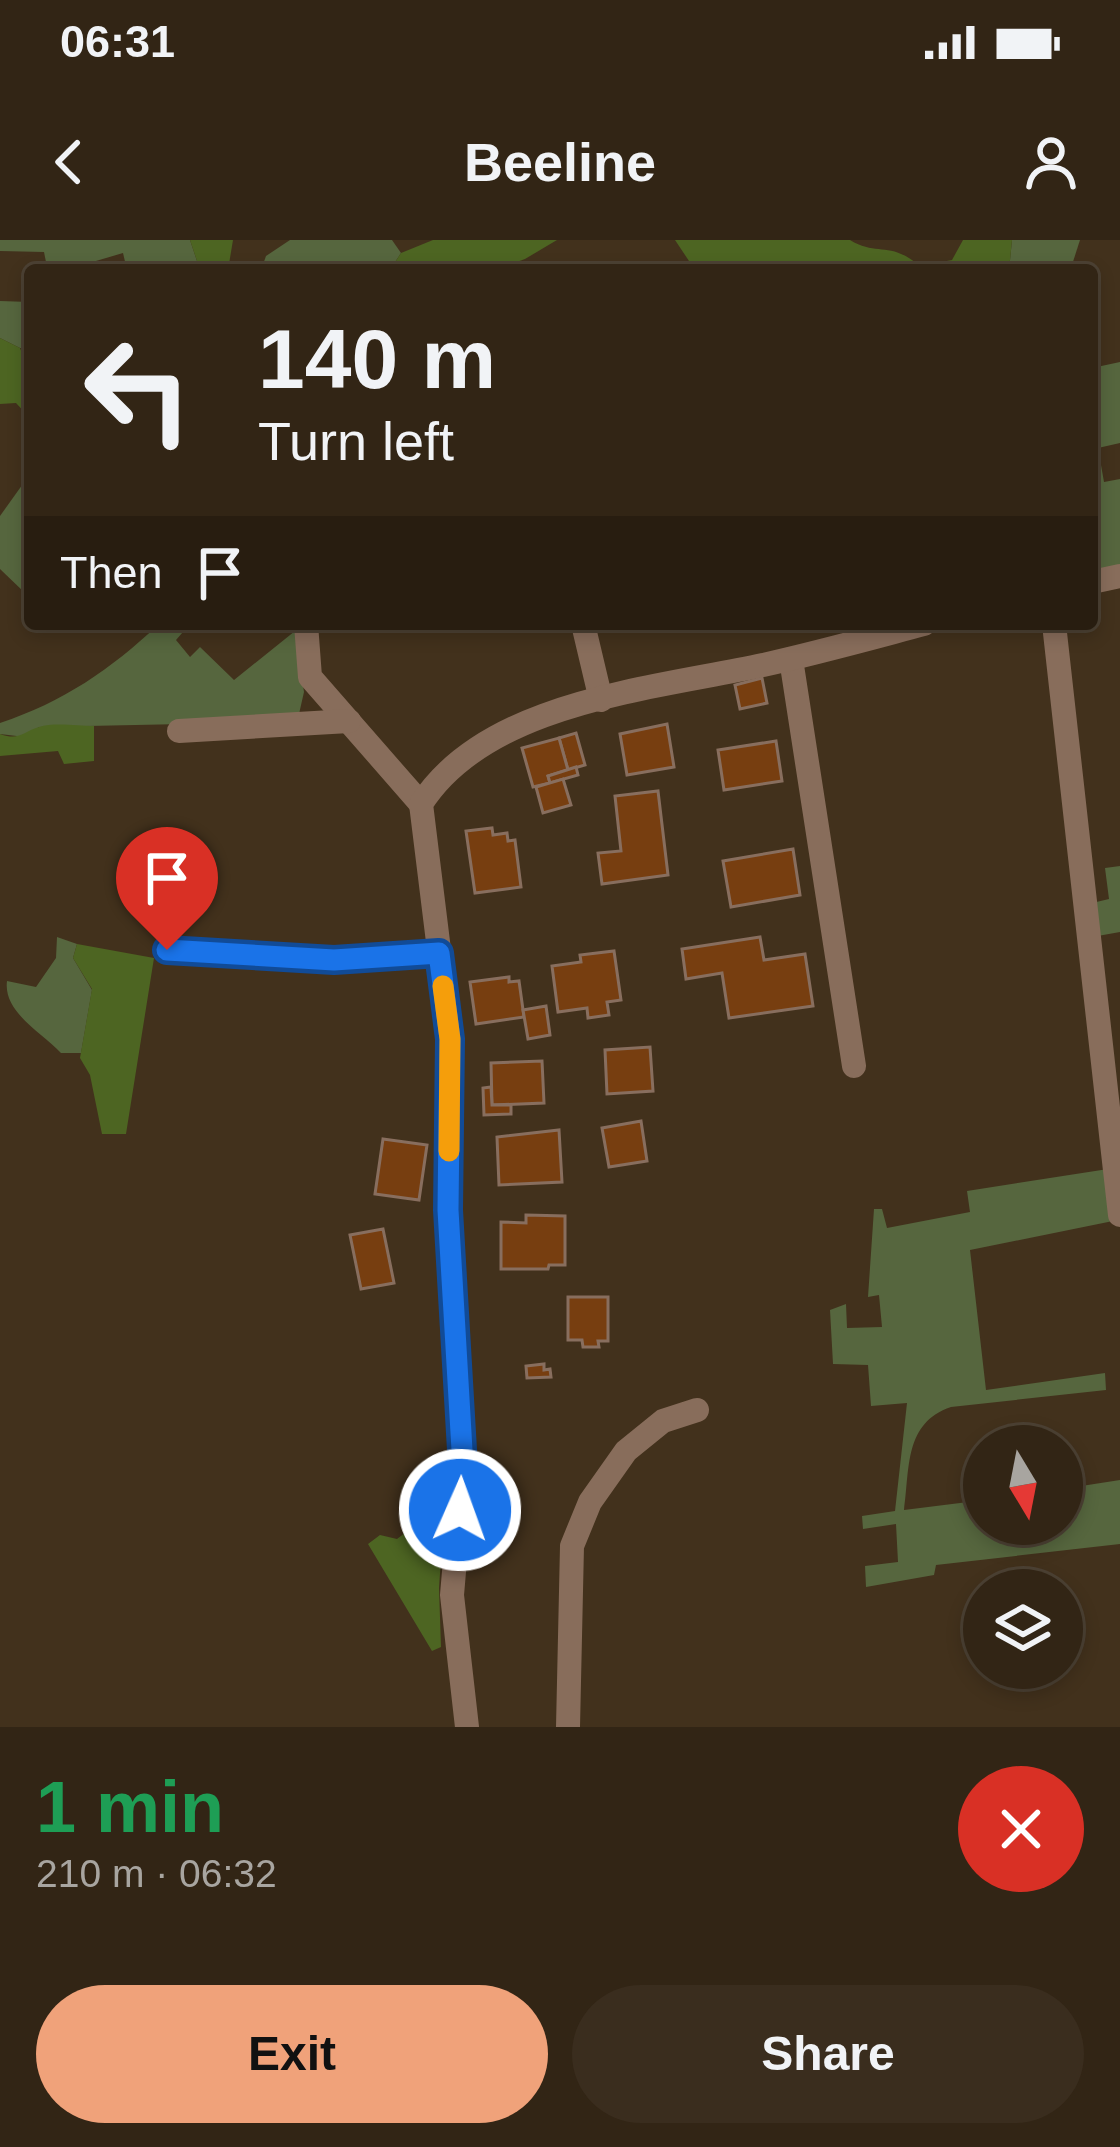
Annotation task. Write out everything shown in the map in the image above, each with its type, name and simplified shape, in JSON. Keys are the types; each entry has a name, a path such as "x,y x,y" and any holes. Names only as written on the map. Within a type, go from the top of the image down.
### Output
{"street":[{"path":"306,630 310,677 421,804 450,1039 448,1210 463,1467 452,1595 467,1727"},
{"path":"584,630 601,700"},
{"path":"421,804 439,777 472,750 532,719 791,659 874,630"},
{"path":"1055,630 1120,1215"},
{"path":"791,659 854,1066"},
{"path":"179,731 349,721"},
{"path":"167,950 334,960 439,953"},
{"path":"568,1727 572,1546 590,1502 626,1451 663,1421 697,1410"}],"green space":[{"path":"0,240 190,240 198,264 126,264 123,253 86,264 62,264 46,262 44,252 0,251"},
{"path":"190,240 233,240 229,264 198,264"},
{"path":"290,240 392,240 401,253 394,264 263,264 266,256"},
{"path":"433,240 557,240 511,264 394,264 401,253"},
{"path":"675,240 850,240 900,253 917,264 691,264"},
{"path":"963,240 1012,240 1010,264 931,264 952,260"},
{"path":"1012,240 1080,240 1072,264 1010,264"},
{"path":"0,301 24,302 24,348 0,338"},
{"path":"0,338 20,348 24,358 24,412 16,403 0,404"},
{"path":"1120,362 1120,443 1098,448 1098,367"},
{"path":"1098,448 1104,482 1120,479 1120,567 1098,572"},
{"path":"24,482 24,592 0,569 0,516"},
{"path":"152,630 185,630 176,640 190,657 200,647 234,680 295,631 304,692 299,714 277,722 39,727 25,737 0,734 0,723 45,705 122,656"},
{"path":"52,725 94,726 94,761 64,764 58,751 0,756 0,734 17,736"},
{"path":"1120,866 1120,932 1092,937 1088,904 1109,899 1105,868"},
{"path":"57,937 77,944 73,958 92,990 81,1053 61,1053 17,1012 7,992 7,981 36,987 56,958"},
{"path":"77,944 154,958 126,1134 102,1134 90,1075 80,1058 92,989 73,958"},
{"path":"1108,1169 1113,1221 970,1250 986,1390 1105,1373 1106,1390 951,1407 936,1414 912,1449 904,1510 963,1503 963,1545 1083,1545 1083,1486 1120,1480 1120,1544 936,1565 934,1575 866,1587 865,1566 898,1562 896,1524 863,1529 862,1516 895,1511 907,1403 871,1406 868,1365 833,1364 830,1310 846,1304 847,1328 882,1327 879,1295 868,1297 874,1209 882,1209 887,1228 970,1212 967,1191"},
{"path":"445,1502 439,1588 441,1647 432,1651 368,1544 380,1535 397,1539"}],"building":[{"path":"762,678 767,703 740,709 735,685"},
{"path":"667,724 674,767 627,775 620,734"},
{"path":"576,733 585,765 568,770 559,738"},
{"path":"559,738 568,770 548,776 550,783 533,787 522,748"},
{"path":"776,741 782,781 724,790 718,750"},
{"path":"576,767 578,775 550,783 548,776"},
{"path":"563,779 571,805 543,813 536,787"},
{"path":"658,791 668,875 602,884 598,853 621,851 615,796"},
{"path":"492,828 493,835 507,833 508,841 515,840 521,887 475,893 466,831"},
{"path":"793,849 800,895 731,907 723,861"},
{"path":"760,937 764,960 805,954 813,1006 729,1018 722,973 686,979 682,949"},
{"path":"614,951 621,1000 607,1002 609,1015 588,1018 587,1008 558,1012 552,966 581,962 580,955"},
{"path":"509,977 509,982 519,981 524,1017 476,1024 470,982"},
{"path":"546,1006 550,1035 528,1039 523,1010"},
{"path":"650,1047 653,1091 607,1094 605,1050"},
{"path":"542,1061 544,1103 492,1105 491,1063"},
{"path":"491,1087 492,1105 511,1105 511,1114 484,1115 483,1088"},
{"path":"641,1121 647,1161 609,1167 602,1128"},
{"path":"559,1130 562,1182 499,1185 497,1137"},
{"path":"383,1139 427,1145 419,1200 375,1194"},
{"path":"526,1215 565,1216 565,1265 501,1269 501,1222 526,1223"},
{"path":"383,1229 394,1283 361,1289 350,1235"},
{"path":"568,1297 608,1297 608,1341 598,1341 599,1347 583,1347 582,1340 568,1340"},
{"path":"544,1364 551,1377 527,1378 526,1366"}],"slow traffic":[{"path":"443,986 450,1039 449,1151"}],"route":[{"path":"167,950 334,960 439,953 450,1039 448,1210 463,1467 460,1510"}]}
